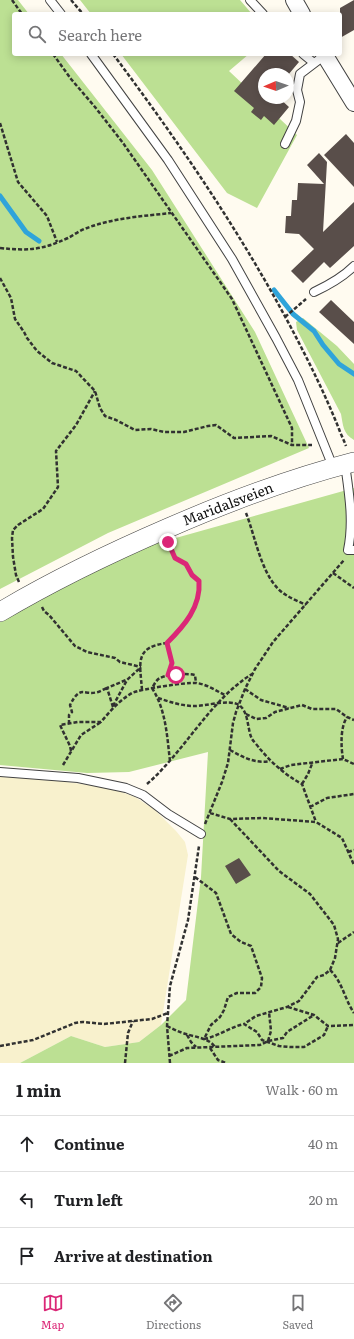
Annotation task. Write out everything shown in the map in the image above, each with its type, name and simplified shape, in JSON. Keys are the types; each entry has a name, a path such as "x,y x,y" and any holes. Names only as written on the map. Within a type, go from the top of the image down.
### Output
{"street":[{"path":"294,0 301,12"},
{"path":"321,58 354,103"},
{"name":"Maridalsveien","path":"0,612 91,563 162,530 240,498 298,477 344,465"}],"lane":[{"path":"50,0 59,12"},
{"path":"250,0 260,12"},
{"path":"92,56 168,160 232,259 344,465 352,513 351,550"},
{"path":"285,144 296,121 300,102 297,90 300,74 321,58"},
{"path":"314,292 333,283 345,275 354,266"},
{"path":"0,772 78,778 126,788 142,795 168,814 201,834"}],"path":[{"path":"12,0 21,12"},
{"path":"72,0 81,12"},
{"path":"54,56 70,79 95,106 123,143 232,299 292,428 292,445"},
{"path":"0,123 18,182 47,216 58,242"},
{"path":"0,248 26,251 46,247 87,228 128,218 171,213"},
{"path":"0,278 11,298 15,319 37,351 52,363 76,371 95,391 100,408 105,416 136,430 151,429 164,432 184,432 216,425 234,438 271,436 292,445 309,444 318,446"},
{"path":"285,317 314,292"},
{"path":"95,391 76,425 56,451 58,487 43,509 18,525 13,530 13,557 16,575 31,594 41,602 44,611 75,646 87,652 116,658 120,662 141,667"},
{"path":"340,431 344,439"},
{"path":"240,498 253,532 259,555 274,585 286,595 306,605"},
{"path":"142,690 141,656 146,649 167,643 182,628 196,607 199,586 199,581 192,575 186,564 175,558 162,530"},
{"path":"170,1063 167,1026 170,986 188,920 201,834 228,763 233,723 238,705 252,674 273,642 306,605 351,550"},
{"path":"333,573 354,588"},
{"path":"167,643 172,663 168,675"},
{"path":"58,777 64,761 81,735 101,722 113,707 127,680 141,667"},
{"path":"135,792 150,781 170,761 225,695 240,681 252,674"},
{"path":"152,688 158,678 168,675 195,675 196,683"},
{"path":"69,724 69,715 72,712 70,705 76,695 83,692 97,693 127,680"},
{"path":"113,707 133,692 152,688 196,683 207,686 225,695"},
{"path":"107,688 113,707"},
{"path":"152,688 158,698 162,710 170,761"},
{"path":"245,689 261,700 290,708"},
{"path":"158,698 172,703 193,706 232,702 238,705 244,710 252,739 270,761 290,778 302,784 316,822"},
{"path":"245,714 256,719 266,718 275,712 302,705 312,709 336,709 354,720"},
{"path":"343,759 341,749 343,733 342,725 347,717"},
{"path":"71,750 60,725 78,722 101,722"},
{"path":"230,750 254,761 262,763 270,761"},
{"path":"279,769 291,765 312,764 323,761 343,759 354,764"},
{"path":"302,784 312,764"},
{"path":"310,807 327,798 354,794"},
{"path":"210,813 230,819 262,818 316,822 342,838 354,865"},
{"path":"204,1039 216,1036 244,1024 256,1016 288,1007 299,1001 317,977 324,975 330,970 336,958 338,944 334,925 310,894 279,871 230,819"},
{"path":"348,852 354,850"},
{"path":"195,877 216,893 231,934 241,942 251,946 262,978 261,987 255,993 237,993 228,998 222,1013 212,1025 204,1039"},
{"path":"338,944 354,932"},
{"path":"330,970 335,974 338,983 354,1013"},
{"path":"288,1007 314,1016 328,1026 354,1025"},
{"path":"169,1056 187,1048 260,1045 268,1041 271,1031 269,1012"},
{"path":"0,1046 33,1040 75,1023 82,1022 104,1024 152,1019 168,1013"},
{"path":"244,1024 256,1032 262,1040 280,1040 288,1032 314,1016"},
{"path":"125,1063 128,1033 133,1021"},
{"path":"167,1026 187,1035 204,1039 213,1044 215,1047"},
{"path":"268,1041 279,1046 304,1047 324,1035 328,1026"},
{"path":"187,1035 196,1047"},
{"path":"210,1048 218,1060 226,1063"}],"shaded area":[{"path":"0,773 111,788 135,797 155,810 185,842 188,855 161,1025 139,1042 105,1047 71,1036 20,1063 0,1063"}],"green space":[{"path":"0,0 18,0 27,12 12,12 12,56 63,56 152,170 255,332 309,448 108,533 0,589"},
{"path":"80,0 240,0 250,12 89,12"},
{"path":"123,56 247,56 229,71 258,98 258,104 264,104 297,135 257,208 227,193"},
{"path":"303,318 337,346 354,364 354,440 350,438 346,432 341,414 297,330 296,322"},
{"path":"354,488 354,1063 20,1063 71,1036 105,1047 139,1042 161,1025 186,1000 201,877 208,752 129,772 87,773 0,765 0,622 115,555"}],"building":[{"path":"354,0 354,30 342,37 342,12 340,12 340,8"},
{"path":"264,56 292,56 299,62 294,68 258,68 258,104 286,104 289,107 274,125 264,116 261,120 251,112 254,108 234,91"},
{"path":"346,134 354,143 354,187 324,155"},
{"path":"319,153 327,162 323,232 354,202 354,246 330,268 324,262 303,283 291,271 314,249 299,234 285,233 286,216 291,216 292,200 297,200 298,183 324,184 307,165"},
{"path":"331,300 354,322 354,344 319,312"},
{"path":"239,858 251,875 236,884 225,866"}],"waterway":[{"path":"0,196 26,232 39,241"},
{"path":"274,290 293,314 314,331 323,345 339,364 354,374"}],"route":[{"path":"168,542 175,558 186,564 192,575 199,581 196,607 182,628 167,643 172,663 168,675 176,675"}]}
